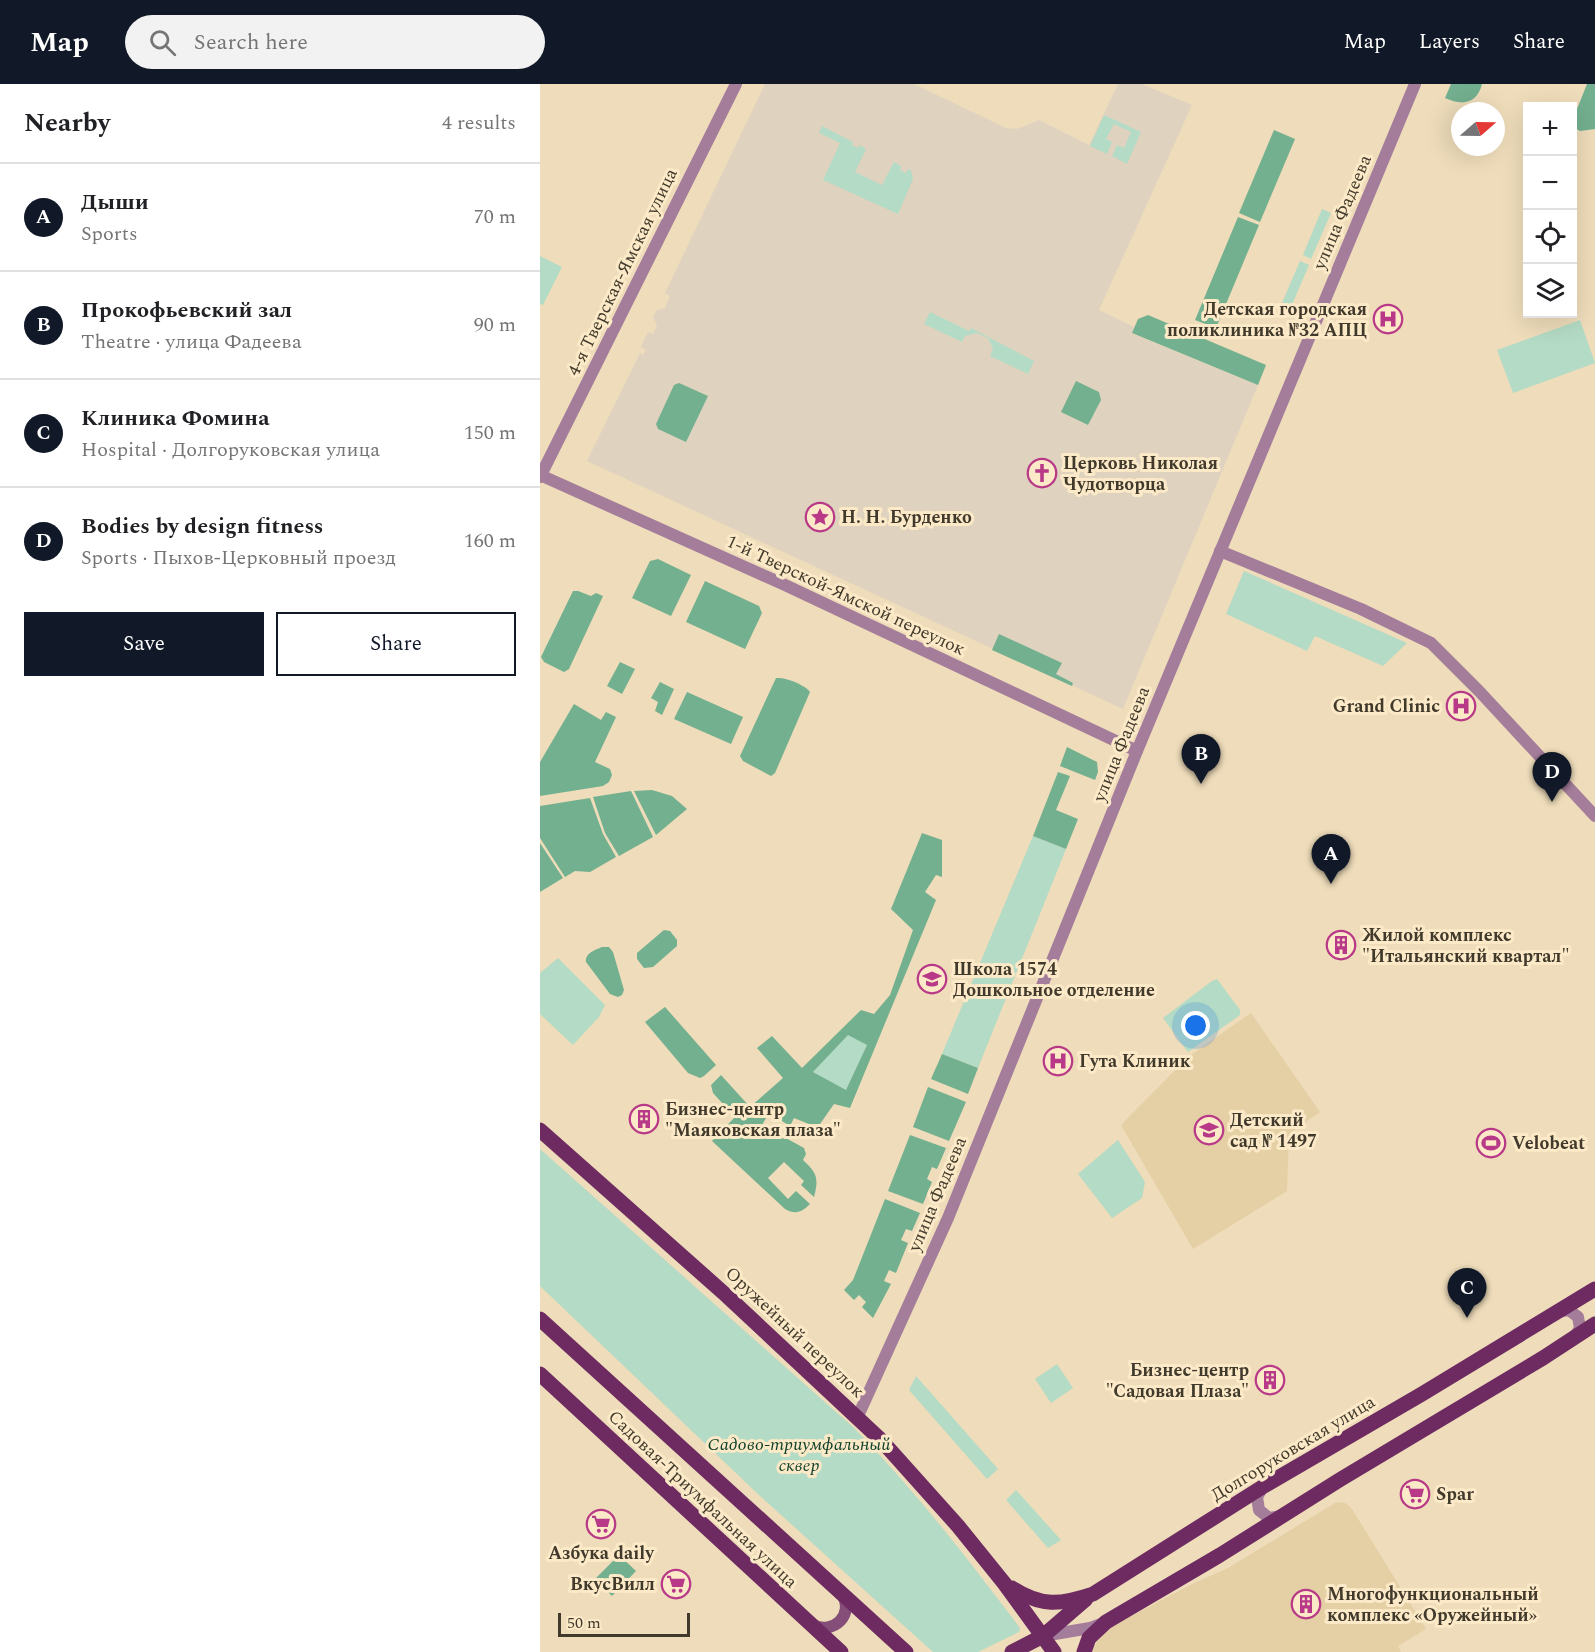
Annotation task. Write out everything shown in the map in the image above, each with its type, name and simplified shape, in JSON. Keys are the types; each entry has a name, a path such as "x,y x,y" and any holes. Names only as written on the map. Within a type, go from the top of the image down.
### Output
{"main road":[{"name":"Оружейный переулок","path":"540,1130 858,1416 951,1518 1004,1583 1054,1652"},
{"name":"Долгоруковская улица","path":"1004,1583 1026,1597 1044,1603 1073,1601 1093,1594 1264,1486 1422,1394 1595,1288"},
{"name":"Садовая-Триумфальная улица","path":"540,1319 906,1652"},
{"path":"1084,1652 1089,1638 1106,1622 1595,1324"},
{"name":"Садовая-Триумфальная улица","path":"540,1374 841,1652"},
{"path":"809,1623 823,1629 837,1625 846,1612 846,1605 840,1591"},
{"path":"1012,1652 1043,1636 1093,1594"}],"street":[{"name":"4-я Тверская-Ямская улица","path":"540,476 736,84"},
{"name":"улица Фадеева","path":"858,1416 948,1218 1137,751 1415,84"},
{"name":"1-й Тверской-Ямской переулок","path":"540,476 785,585 1137,751"},
{"path":"1220,551 1371,614 1431,643 1446,656 1595,816"},
{"path":"1556,1312 1569,1310 1578,1317 1580,1328 1573,1339"},
{"path":"1264,1486 1257,1497 1259,1510 1269,1518 1282,1516"},
{"path":"1043,1636 1090,1629 1106,1622"}],"shaded area":[{"path":"765,84 914,84 1006,128 1017,129 1039,120 1089,145 1118,84 1142,84 1192,105 1099,310 1134,327 1133,334 1258,385 1123,709 587,461 640,353 643,355 646,350 641,347 648,332 653,334 657,326 653,317 657,310 665,308 670,296 665,293"},
{"name":"Детский сад № 1497","path":"1251,1013 1320,1112 1289,1134 1287,1191 1193,1249 1121,1125 1188,1057"},
{"path":"1342,1502 1352,1509 1426,1629 1398,1646 1401,1652 1092,1652 1097,1641 1115,1625 1190,1585 1228,1568 1335,1503"}],"green space":[{"path":"1451,84 1482,84 1480,91 1468,102 1457,102 1445,98"},
{"path":"1587,84 1595,84 1595,129 1577,129 1577,109"},
{"path":"1104,115 1141,132 1127,164 1112,156 1117,145 1124,148 1131,132 1114,124 1106,139 1112,142 1107,154 1090,146"},
{"path":"822,126 853,142 852,145 858,148 860,145 866,149 855,172 882,185 894,162 901,166 900,170 906,173 908,169 911,170 913,179 898,214 823,180 840,143 819,133"},
{"path":"1274,130 1295,139 1260,222 1239,213"},
{"path":"1322,209 1331,213 1311,259 1303,255"},
{"path":"1238,217 1259,225 1216,328 1195,320"},
{"path":"540,256 562,267 543,305 540,304"},
{"path":"1300,261 1309,265 1288,314 1279,310"},
{"path":"930,312 969,331 971,328 1034,361 1028,374 990,356 993,349 988,338 977,333 965,336 962,342 924,324"},
{"path":"1148,315 1266,365 1258,385 1132,333 1138,319"},
{"path":"1580,320 1595,363 1513,393 1497,350"},
{"path":"1076,381 1099,392 1101,400 1088,425 1061,412"},
{"path":"679,383 708,396 686,442 658,429 656,424 674,385"},
{"path":"658,559 691,575 671,616 632,598 650,561"},
{"path":"1244,571 1407,643 1383,666 1315,636 1307,651 1226,614"},
{"path":"705,581 759,606 762,613 745,649 686,622"},
{"path":"573,591 591,596 596,593 603,596 569,669 564,672 544,662 541,657"},
{"path":"999,634 1062,663 1056,674 1073,683 1072,686 992,650"},
{"path":"620,662 635,669 622,694 607,686"},
{"path":"776,678 795,682 810,692 775,773 771,776 743,761 740,756"},
{"path":"660,682 674,689 662,715 655,711 658,702 651,698"},
{"path":"687,692 743,717 731,744 674,719"},
{"path":"574,704 601,720 606,712 616,717 595,762 610,769 612,775 609,782 603,786 540,796 540,762"},
{"path":"1067,747 1097,762 1098,772 1095,780 1060,766"},
{"path":"1058,772 1070,776 1056,810 1078,819 1066,849 1033,836"},
{"path":"652,790 672,796 687,809 656,835 634,791"},
{"path":"631,791 653,837 619,856 605,833 593,797"},
{"path":"590,798 603,834 616,857 590,872 575,871 565,877 540,838 540,806"},
{"path":"922,833 942,840 942,877 936,875 925,892 936,900 850,1108 834,1104 820,1124 809,1124 794,1118 790,1126 769,1113 762,1125 804,1148 806,1154 803,1160 816,1176 814,1197 801,1185 804,1181 784,1162 768,1178 788,1199 796,1191 810,1204 799,1212 792,1212 785,1209 712,1141 735,1117 713,1093 711,1085 721,1075 750,1107 783,1078 757,1048 772,1036 802,1068 861,1010 874,1014 890,995 913,930 891,909","holes":["848,1035 867,1045 846,1090 813,1072"]},
{"path":"1033,836 1066,849 978,1068 942,1054"},
{"path":"540,843 563,878 540,892"},
{"path":"664,930 670,931 677,940 677,946 653,967 644,968 637,959 637,953"},
{"path":"602,947 609,947 613,952 624,990 618,997 610,994 586,962 589,954"},
{"path":"558,958 605,1005 599,1017 573,1045 540,1014 540,973"},
{"path":"1217,979 1240,1010 1240,1015 1188,1052 1163,1018"},
{"path":"665,1007 716,1065 704,1076 700,1078 688,1073 645,1022"},
{"path":"848,1034 867,1045 846,1091 813,1072"},
{"path":"942,1054 978,1068 968,1094 931,1079"},
{"path":"928,1087 966,1102 949,1141 913,1127"},
{"path":"910,1135 946,1148 937,1169 932,1167 927,1179 932,1182 923,1204 888,1191"},
{"path":"1118,1140 1145,1182 1142,1198 1112,1218 1078,1174"},
{"name":"Садово-триумфальный сквер","path":"540,1149 853,1427 940,1525 1020,1628 1019,1632 978,1652 933,1652 760,1496 540,1286"},
{"path":"885,1199 920,1213 912,1231 906,1229 901,1240 908,1243 896,1273 889,1270 884,1281 891,1284 873,1318 862,1307 866,1302 859,1295 854,1300 844,1290 853,1280"},
{"path":"1057,1364 1073,1388 1051,1403 1035,1379"},
{"path":"916,1376 998,1469 987,1479 909,1390"},
{"path":"1016,1490 1061,1540 1048,1548 1006,1500"},
{"path":"619,1555 636,1571 612,1596 595,1579"}],"place":[{"name":"Детская городская поликлиника №32 АПЦ","path":"1388,319"},
{"name":"Церковь Николая Чудотворца","path":"1042,473"},
{"name":"Н. Н. Бурденко","path":"820,517"},
{"name":"Grand Clinic","path":"1461,706"},
{"name":"Прокофьевский зал","path":"1201,784"},
{"name":"Bodies by design fitness","path":"1552,802"},
{"name":"Дыши","path":"1331,884"},
{"name":"Жилой комплекс \"Итальянский квартал\"","path":"1341,945"},
{"name":"Школа 1574 Дошкольное отделение","path":"932,979"},
{"name":"Гута Клиник","path":"1058,1061"},
{"name":"Бизнес-центр \"Маяковская плаза\"","path":"644,1119"},
{"name":"Детский сад № 1497","path":"1209,1130"},
{"name":"Velobeat","path":"1491,1143"},
{"name":"Клиника Фомина","path":"1467,1318"},
{"name":"Бизнес-центр \"Садовая Плаза\"","path":"1270,1380"},
{"name":"Spar","path":"1415,1494"},
{"name":"Азбука daily","path":"601,1524"},
{"name":"ВкусВилл","path":"676,1584"},
{"name":"Многофункциональный комплекс «Оружейный»","path":"1306,1604"}]}
